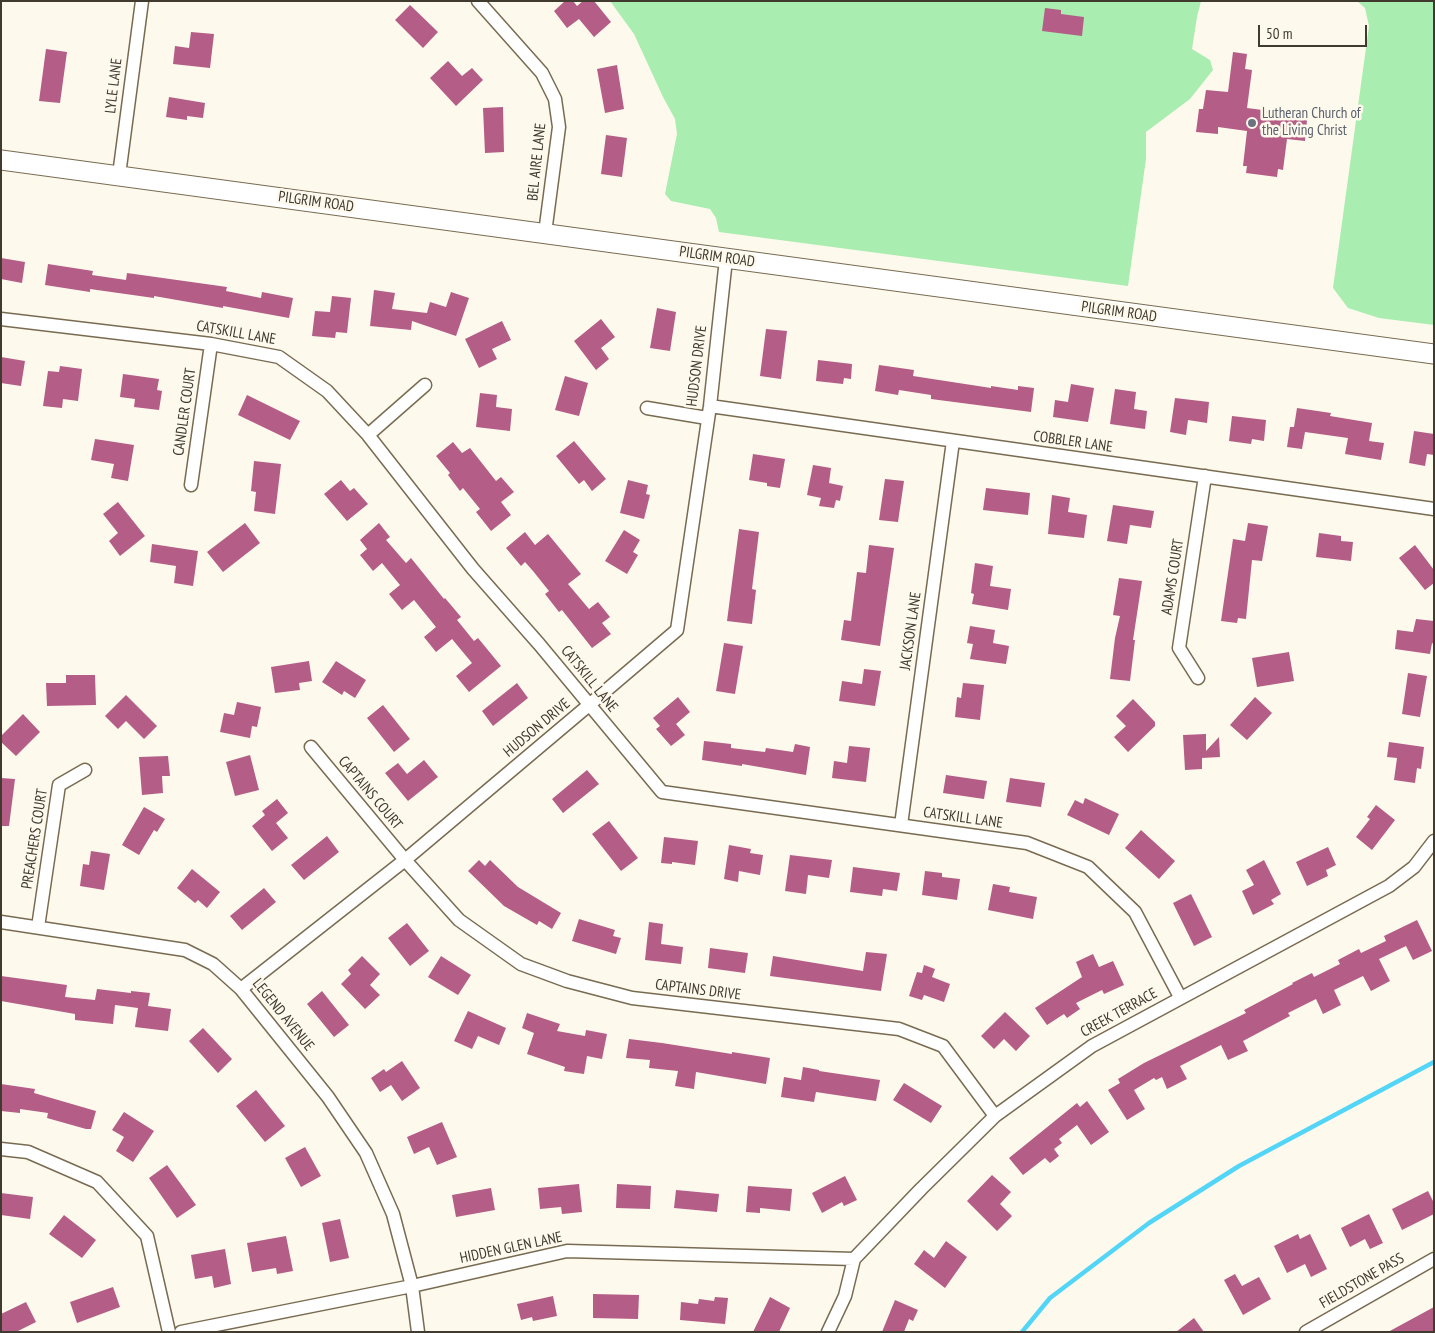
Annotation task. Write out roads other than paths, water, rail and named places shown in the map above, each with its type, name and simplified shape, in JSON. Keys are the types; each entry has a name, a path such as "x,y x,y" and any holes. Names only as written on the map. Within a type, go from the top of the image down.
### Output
{"street":[{"name":"LYLE LANE","path":"119,175 142,1"},
{"name":"BEL AIRE LANE","path":"478,1 542,73 554,99 559,127 545,233"},
{"name":"PILGRIM ROAD","path":"1,160 1434,354"},
{"name":"HUDSON DRIVE","path":"241,989 405,860 590,706 677,630 708,412 726,259"},
{"name":"CATSKILL LANE","path":"1,319 210,344 279,357 327,391 368,435 474,569 662,792 1027,843 1088,867 1135,912 1180,997"},
{"name":"CANDLER COURT","path":"191,485 210,344"},
{"path":"368,435 425,385"},
{"name":"COBBLER LANE","path":"647,408 708,412 953,441 1433,509"},
{"name":"JACKSON LANE","path":"901,825 953,441"},
{"name":"ADAMS COURT","path":"1198,678 1179,648 1205,476"},
{"name":"CAPTAINS COURT","path":"310,747 405,860"},
{"name":"PREACHERS COURT","path":"38,927 59,785 85,770"},
{"name":"CREEK TERRACE","path":"854,1259 995,1116 1092,1046 1389,886 1414,867 1434,841"},
{"name":"CAPTAINS DRIVE","path":"405,860 459,920 521,964 567,981 632,998 899,1030 943,1046 995,1116"},
{"name":"LEGEND AVENUE","path":"1,922 184,950 213,964 241,989 328,1097 366,1153 393,1214 412,1286 418,1332"},
{"path":"1,1149 28,1152 97,1182 147,1236 170,1332"},
{"name":"HIDDEN GLEN LANE","path":"181,1332 412,1286 568,1251 854,1259"},
{"path":"828,1332 845,1296 854,1259"},
{"name":"FIELDSTONE PASS","path":"1306,1332 1434,1259"}],"waterway":[{"path":"1022,1332 1050,1298 1149,1223 1239,1166 1434,1062"}],"place":[{"name":"Lutheran Church of the Living Christ","path":"1252,123"}]}
